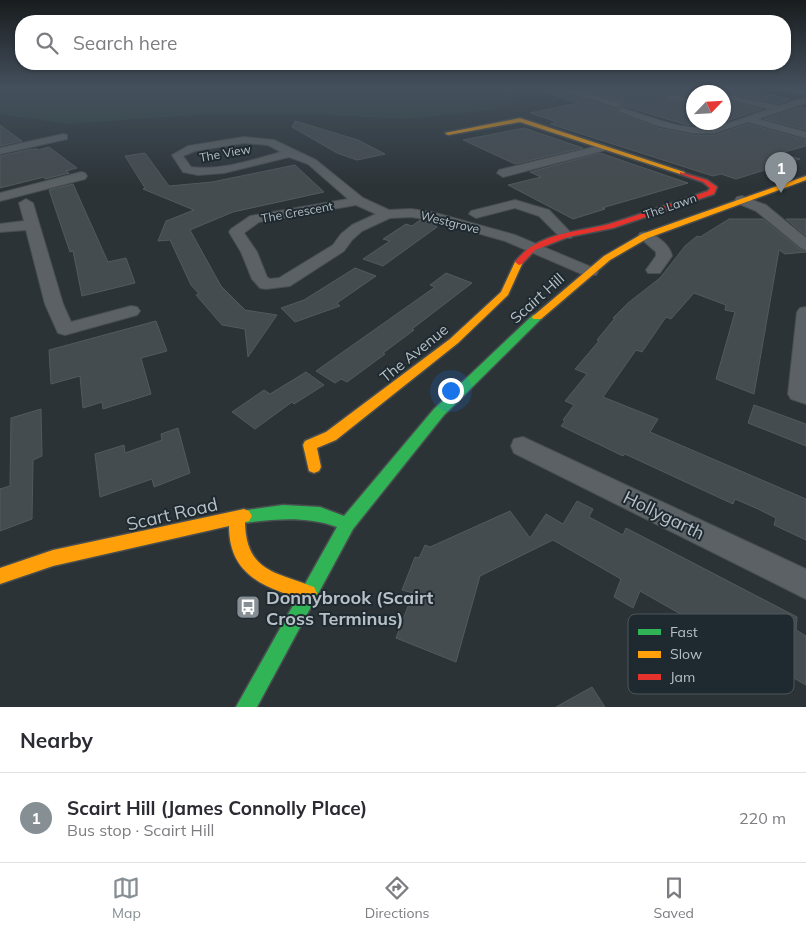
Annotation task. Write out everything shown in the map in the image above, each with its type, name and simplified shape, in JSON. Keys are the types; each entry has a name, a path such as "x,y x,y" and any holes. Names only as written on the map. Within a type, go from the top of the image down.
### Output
{"street":[{"name":"The Lawn","path":"448,133 514,121"},
{"name":"The Lawn","path":"523,121 705,181 714,187 711,192 610,226 566,234 532,248"},
{"path":"661,121 689,130 714,130 741,121"},
{"path":"760,121 806,135"},
{"path":"0,141 31,134"},
{"path":"0,150 63,137"},
{"name":"The View","path":"244,140 270,142 290,153 214,170 195,172 186,170 177,155 192,148 244,140"},
{"path":"502,173 602,148"},
{"name":"Westgrove","path":"290,153 312,162 348,191 358,202 387,214 411,213 432,216 510,238 590,272"},
{"path":"0,197 81,176"},
{"name":"Scairt Hill","path":"246,707 347,524 438,412 544,311 607,258 645,236 806,178"},
{"path":"742,200 761,208 806,245"},
{"name":"The Crescent","path":"358,202 255,219 236,232 249,252 260,279 266,284 273,284 284,282 339,248 346,237 357,228 387,214"},
{"path":"26,203 54,304 65,329 131,311"},
{"path":"476,214 515,204 544,213 566,234"},
{"path":"0,228 31,224"},
{"path":"645,236 663,250 664,256 654,270"},
{"name":"The Avenue","path":"314,467 310,445 331,436 454,341 504,294 520,261 532,248"},
{"path":"806,312 804,359 799,394 806,396"},
{"name":"Hollygarth","path":"523,446 806,584"},
{"path":"237,517 284,512 320,514 347,524"},
{"name":"Scart Road","path":"0,576 53,558 237,517 235,530 237,548 250,568 279,584 308,594"}],"green space":[{"path":"47,121 110,121 67,124"}],"building":[{"path":"295,121 358,140 385,154 357,160 337,153 292,127"},
{"path":"554,121 640,121 658,128 692,135 715,135 748,124 806,140 806,146 780,153 800,159 736,179 721,174 713,176 550,124 557,122"},
{"path":"674,121 686,121 686,125"},
{"path":"772,121 806,121 806,130"},
{"path":"0,125 22,141 0,146"},
{"path":"524,128 583,148 515,164 463,140"},
{"path":"49,147 77,168 66,171 69,173 0,188 0,156 35,150 35,148 38,150"},
{"path":"145,153 169,186 212,182 295,165 324,192 233,212 190,230 221,286 245,310 277,315 248,357 245,329 222,325 196,295 199,294 191,285 170,240 158,241 166,221 194,210 143,189 145,188 125,156"},
{"path":"600,153 688,183 602,208 605,209 573,219 508,185 541,177 530,172"},
{"path":"73,184 108,262 126,258 135,283 82,296 73,251 70,252 49,190"},
{"path":"729,219 763,219 806,252 785,254 779,250 754,394 716,379 735,312 725,310 726,305 694,293 671,319 666,317 642,352 636,350 603,397 658,419 650,432 806,499 806,540 774,525 776,518 758,509 735,499 733,504 625,454 623,456 561,426 574,405 565,401 587,374 575,369 599,341 597,340 615,318 613,318 628,303 660,278 685,246 697,236 700,237"},
{"path":"786,219 806,219 806,236"},
{"path":"420,220 434,223 437,227 383,266 363,259 390,241 383,239 406,224 412,226"},
{"path":"355,268 376,276 337,303 340,306 295,322 281,308 304,300"},
{"path":"446,273 472,283 412,329 414,330 383,353 385,354 347,382 341,379 335,383 316,371 435,287 430,285"},
{"path":"156,321 167,351 141,358 151,394 103,409 102,402 83,408 80,376 51,384 49,350"},
{"path":"306,372 324,385 294,404 292,402 255,429 232,412 264,390 270,394"},
{"path":"754,405 806,424 806,446 748,423"},
{"path":"41,409 42,456 33,460 32,519 0,531 0,489 10,486 11,418"},
{"path":"178,428 190,473 154,487 152,479 100,497 95,454 124,445 125,453 162,440 161,434"},
{"path":"577,501 593,509 589,517 623,535 626,528 791,614 680,614 640,591 633,608 614,597 621,579 553,540 480,576 456,662 396,638 413,593 402,590 415,557 419,558 425,545 430,547 510,511 530,538 546,514 563,524"},
{"path":"794,615 797,617 796,630 806,636 806,685 794,678"},
{"path":"592,687 605,707 556,707"}],"traffic: fast":[{"path":"246,707 347,524 439,412 537,317"},
{"path":"244,516 283,512 320,514 347,524"}],"traffic: slow":[{"path":"448,133 514,121"},
{"path":"523,121 682,173"},
{"path":"537,317 607,258 645,236 806,178"},
{"path":"314,467 310,445 331,436 454,341 505,293 519,262"},
{"path":"0,576 53,558 244,516"},
{"path":"237,517 237,535 240,549 246,561 265,577 308,593"}],"traffic: jam":[{"path":"519,262 532,248 566,235 610,226 711,192 714,187 705,181 682,173"}],"place":[{"name":"Scairt Hill (James Connolly Place)","path":"781,193"},
{"name":"Donnybrook (Scairt Cross Terminus)","path":"248,607"}]}
